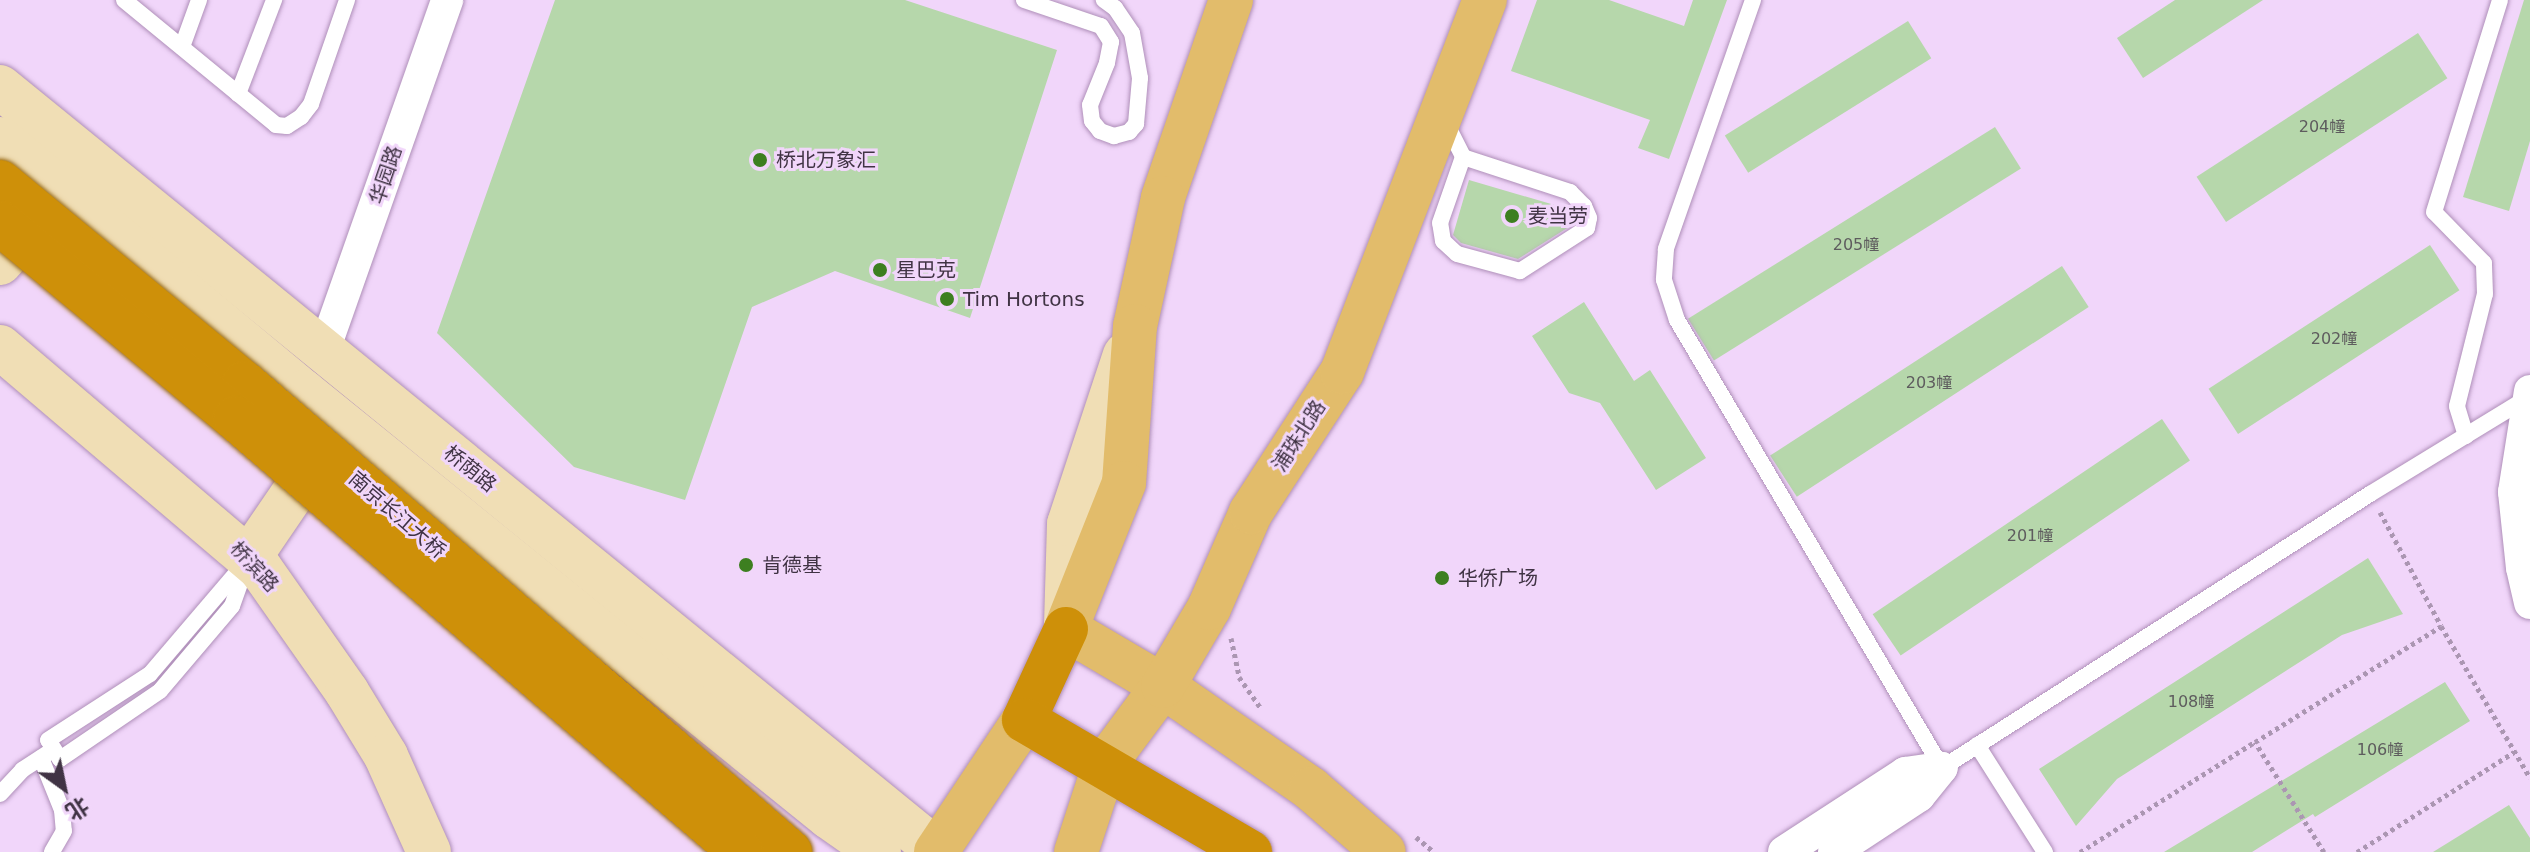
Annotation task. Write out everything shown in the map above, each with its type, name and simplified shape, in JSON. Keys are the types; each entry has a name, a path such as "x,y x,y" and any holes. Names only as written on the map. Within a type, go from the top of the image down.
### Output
{"highway":[{"name":"南京长江大桥","path":"0,182 244,383 790,852"},
{"name":"南京长江大桥","path":"0,223 235,418 741,852"},
{"path":"1066,629 1024,720 1105,764 1250,852"}],"main road":[{"path":"1231,0 1163,198 1135,326 1124,483 1066,629 1163,686 1311,789 1398,843"},
{"name":"浦珠北路","path":"1076,852 1105,764 1163,686 1209,608 1251,512 1342,372 1485,0"},
{"path":"937,852 1024,720"}],"street":[{"name":"华园路","path":"324,350 447,0"},
{"name":"桥荫路","path":"0,87 76,177 341,422 829,817 879,852"},
{"name":"桥荫路","path":"0,139 76,177 324,350 937,852"},
{"path":"0,263 76,177"},
{"name":"桥滨路","path":"0,347 249,558 301,624 347,692 386,756 429,852"},
{"path":"2529,394 2514,492 2522,568 2530,603"},
{"path":"249,558 341,422"},
{"path":"1784,852 1905,773 1942,768"},
{"path":"1834,852 1919,796 1942,768"}],"lane":[{"path":"124,0 276,125 287,126 301,117 311,104 347,0"},
{"path":"182,47 199,0"},
{"path":"238,94 274,0"},
{"path":"1024,0 1101,26 1111,42 1107,63 1090,105 1092,121 1100,131 1114,136 1129,132 1136,124 1140,78 1132,33 1115,8 1104,0"},
{"path":"1753,0 1666,249 1664,280 1677,320 1942,768 2529,394"},
{"path":"2466,436 2457,406 2485,294 2484,263 2434,212 2500,0"},
{"path":"1442,115 1463,157 1570,192 1584,206 1589,218 1587,228 1520,271 1457,254 1443,241 1440,223 1463,157"},
{"path":"0,794 22,770 51,752 150,674 249,558"},
{"path":"1977,745 2045,852"},
{"path":"51,752 64,831 52,852"}],"path":[{"path":"2370,494 2441,626 2530,778"},
{"path":"2080,852 2441,626"},
{"path":"1230,631 1239,677 1253,702 1264,710"},
{"path":"2255,742 2324,852"},
{"path":"2357,852 2514,752"},
{"path":"1398,843 1434,852"}],"building":[{"name":"桥北万象汇","path":"555,0 905,0 1057,50 970,318 835,271 752,307 685,500 574,467 437,333"},
{"path":"1537,0 1609,0 1684,26 1693,0 1727,0 1669,159 1638,148 1650,120 1511,71"},
{"path":"2175,0 2263,0 2143,78 2117,38"},
{"path":"2524,0 2530,0 2530,141 2509,211 2463,197"},
{"path":"1908,21 1931,58 1748,173 1725,135"},
{"path":"2418,33 2447,78 2226,222 2197,177"},
{"path":"1995,127 2021,169 1714,360 1688,319"},
{"name":"麦当劳","path":"1469,180 1558,206 1572,225 1518,259 1461,243 1453,235"},
{"path":"2430,245 2459,290 2238,434 2209,389"},
{"path":"2062,266 2089,307 1797,497 1770,456"},
{"path":"1584,302 1634,381 1650,370 1706,458 1656,490 1600,403 1569,393 1532,336"},
{"path":"2162,419 2190,460 1901,656 1873,614"},
{"path":"2368,558 2403,614 2342,635 2117,779 2076,826 2039,769"},
{"path":"2445,682 2470,721 2315,817 2313,814 2252,852 2164,852"},
{"path":"2509,805 2530,838 2530,852 2433,852"}],"place":[{"name":"桥北万象汇","path":"760,160"},
{"name":"麦当劳","path":"1512,216"},
{"name":"星巴克","path":"880,270"},
{"name":"Tim Hortons","path":"947,299"},
{"name":"肯德基","path":"746,565"},
{"name":"华侨广场","path":"1442,578"}]}
